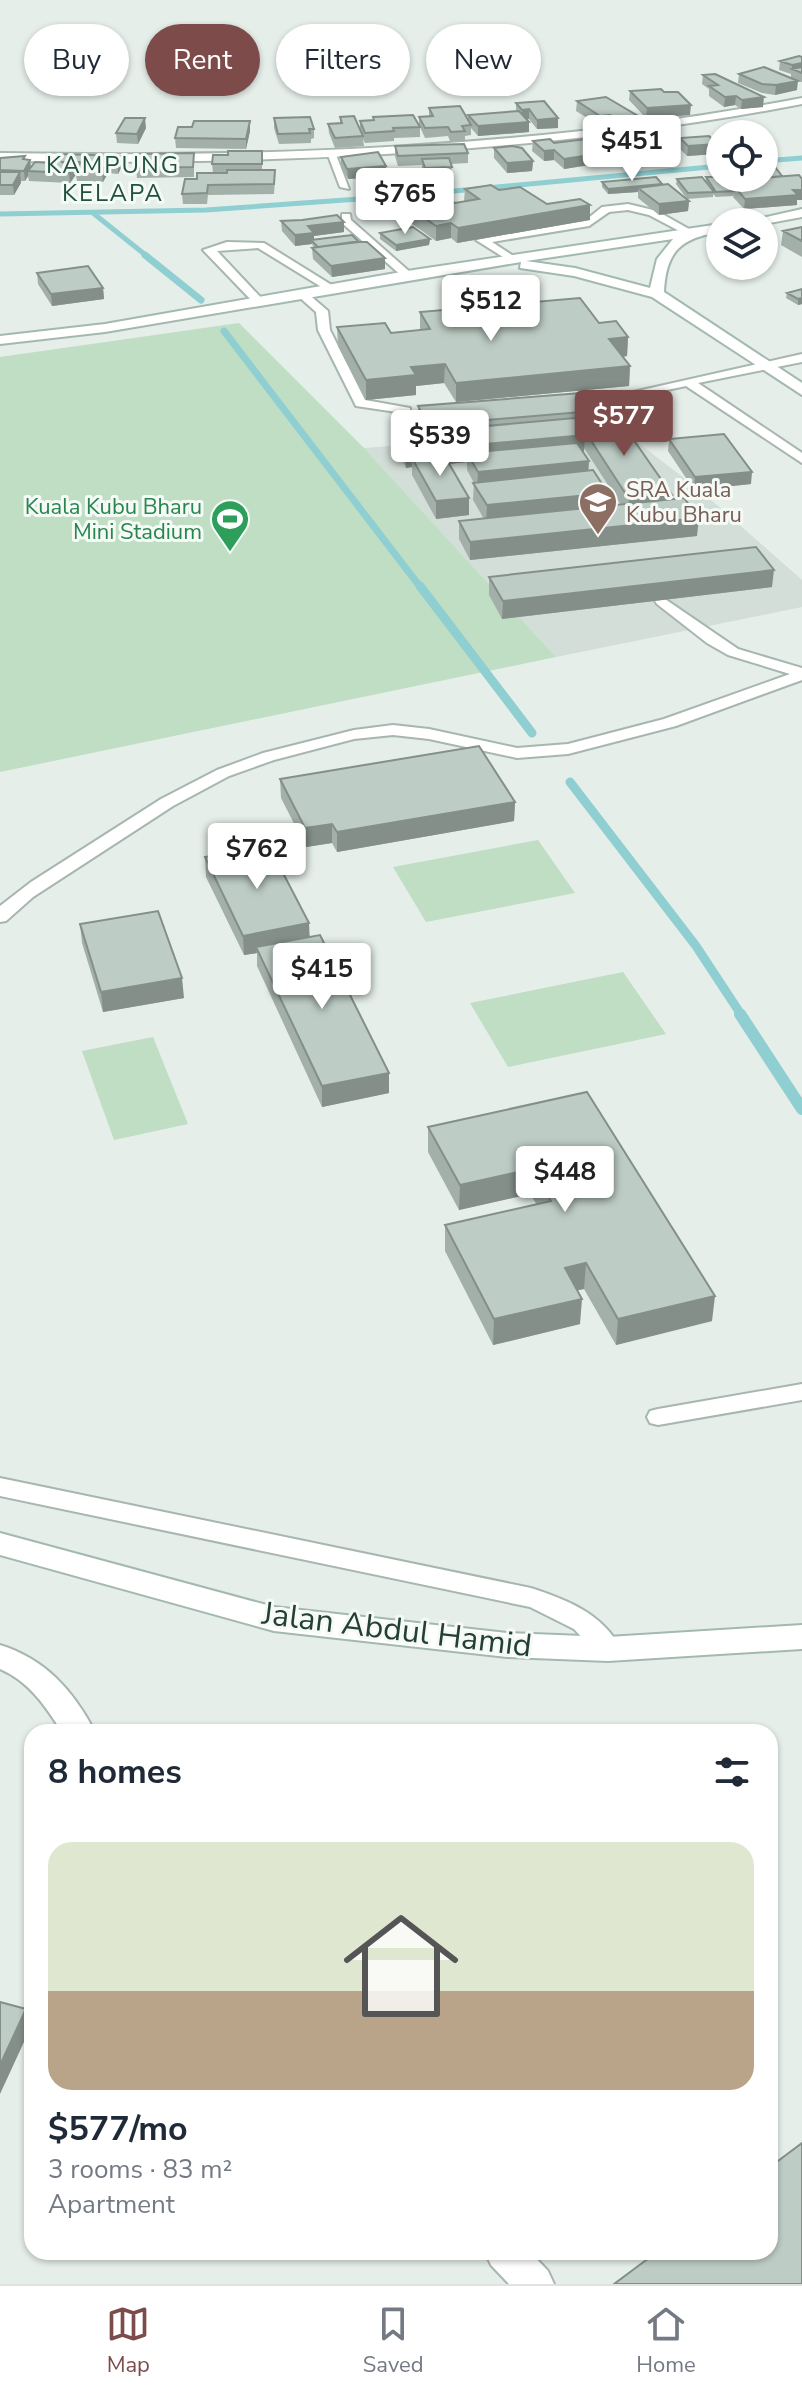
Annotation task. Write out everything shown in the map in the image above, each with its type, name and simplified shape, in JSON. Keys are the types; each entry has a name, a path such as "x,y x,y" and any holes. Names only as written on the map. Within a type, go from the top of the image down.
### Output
{"street":[{"path":"0,157 163,159 330,152 621,131 802,101"},
{"path":"765,109 795,116"},
{"path":"778,217 802,213"},
{"path":"0,340 105,328 407,275 706,230"},
{"path":"657,294 663,255 672,244 691,233"},
{"path":"481,263 554,268 657,294 802,390"},
{"name":"Jalan Abdul Hamid","path":"0,1544 274,1619 507,1645 608,1649 802,1637"},
{"path":"0,1657 19,1662 31,1670 73,1724"},
{"path":"512,2260 535,2284"}],"lane":[{"path":"330,152 345,187"},
{"path":"511,259 481,242 589,223 596,214 606,209 642,209 691,233"},
{"path":"346,216 346,221 407,275"},
{"path":"259,302 209,250 227,245 260,245 332,289"},
{"path":"302,294 322,311 324,330 360,403 405,411"},
{"path":"639,392 802,358"},
{"path":"688,382 802,459"},
{"path":"662,601 712,640 733,652 802,674"},
{"path":"0,917 34,889 166,802 223,773 275,754 336,738 387,730 428,733 483,749 515,754 560,750 684,716 802,674"},
{"path":"658,1417 802,1392"},
{"path":"0,1487 531,1598 573,1612 593,1628 608,1649"}],"shaded area":[{"name":"SRA Kuala Kubu Bharu","path":"619,428 702,492 802,580 802,607 556,657 364,448"}],"green space":[{"name":"Kuala Kubu Bharu Mini Stadium","path":"239,323 364,448 556,657 0,772 0,357"},
{"path":"538,840 575,893 426,922 393,867"},
{"path":"623,972 666,1034 508,1067 470,1003"},
{"path":"153,1037 188,1124 114,1140 82,1051"}],"building":[{"path":"799,56 802,63 792,65 780,61"},
{"path":"764,67 798,81 762,84 739,74"},
{"path":"715,74 764,97 742,100 736,96 725,97 709,86 718,85 703,75"},
{"path":"661,89 664,92 678,92 691,105 647,108 630,91"},
{"path":"606,97 638,116 617,119 610,115 600,116 577,101"},
{"path":"544,101 558,118 537,120 529,109 522,110 516,103"},
{"path":"460,106 471,125 462,126 465,131 451,132 448,127 425,128 419,117 433,116 429,108"},
{"path":"519,111 529,122 478,126 468,115"},
{"path":"413,115 420,127 365,133 360,121 374,120 373,117"},
{"path":"354,116 363,136 335,138 328,124 342,123 340,117"},
{"path":"310,117 314,129 309,129 310,133 278,134 274,118"},
{"path":"125,118 145,118 137,134 116,133"},
{"path":"194,121 250,121 246,139 175,138 178,127 192,127"},
{"path":"657,128 667,139 661,139 671,150 623,154 613,142 625,141 615,131"},
{"path":"706,136 706,145 688,146 680,138"},
{"path":"550,139 554,143 587,139 603,153 564,159 554,150 544,151 533,141"},
{"path":"464,144 468,153 398,156 395,146"},
{"path":"494,148 522,148 533,161 507,163"},
{"path":"228,151 262,151 262,164 212,164 213,155 228,155"},
{"path":"378,152 386,166 347,169 341,157"},
{"path":"194,153 193,167 136,168 137,154"},
{"path":"60,154 122,156 118,164 107,163 102,172 76,171 81,162 61,162 75,164 69,173 28,171 35,162 54,163"},
{"path":"25,156 23,159 30,160 24,171 0,170 0,158"},
{"path":"449,158 452,167 425,168 422,159"},
{"path":"227,170 275,170 274,184 208,185 207,193 182,194 185,179 197,179 197,173 227,173"},
{"path":"0,172 20,172 13,185 0,185"},
{"path":"799,175 802,190 793,190 798,195 745,199 739,192 778,192 778,177"},
{"path":"656,177 662,184 608,189 602,182"},
{"path":"702,177 706,182 706,192 714,192 688,193 677,179"},
{"path":"668,184 689,201 659,204 638,188"},
{"path":"491,185 499,190 520,187 547,204 580,199 590,205 458,228 451,223 436,226 400,201 441,194 455,203 479,199 465,189"},
{"path":"337,215 344,222 308,226 314,233 295,235 281,221 302,220"},
{"path":"413,227 430,239 396,245 380,233"},
{"path":"802,227 802,241 783,231"},
{"path":"352,235 359,242 318,247 311,240"},
{"path":"367,242 385,258 331,266 312,248"},
{"path":"88,266 103,288 51,294 37,273"},
{"path":"802,289 802,298 787,293"},
{"path":"580,298 599,323 616,321 628,337 609,339 630,366 456,383 445,364 411,367 416,375 366,380 337,327 385,323 391,333 430,329 420,312"},
{"path":"606,391 617,409 428,425 418,406"},
{"path":"617,416 672,495 629,499 577,419"},
{"path":"575,418 585,435 406,451 398,434"},
{"path":"724,434 752,472 695,477 669,439"},
{"path":"577,443 589,461 478,472 467,453"},
{"path":"444,455 469,498 436,501 412,458"},
{"path":"593,470 608,493 487,505 473,483"},
{"path":"684,498 699,518 470,542 459,521"},
{"path":"756,547 774,570 503,601 489,577"},
{"path":"479,746 515,802 337,832 332,824 305,828 280,779"},
{"path":"269,846 309,923 243,936 205,857"},
{"path":"158,911 182,978 101,992 80,924"},
{"path":"320,935 389,1073 322,1086 256,947"},
{"path":"587,1092 715,1296 618,1319 586,1263 565,1268 582,1299 494,1319 445,1225 551,1201 532,1169 460,1185 428,1127"},
{"path":"0,2002 24,2008 24,2013 0,2065"},
{"path":"802,2143 802,2284 614,2284 646,2260 778,2260 778,2161"}],"waterway":[{"path":"778,160 802,158"},
{"path":"0,214 206,210 401,196 706,167"},
{"path":"93,213 148,257"},
{"path":"145,255 201,300"},
{"path":"224,331 421,588"},
{"path":"420,586 532,733"},
{"path":"570,782 696,946 742,1016"},
{"path":"740,1014 802,1109"}],"place":[{"name":"SRA Kuala Kubu Bharu","path":"598,536"},
{"name":"Kuala Kubu Bharu Mini Stadium","path":"230,553"}],"district":[{"name":"KAMPUNG KELAPA","path":"113,179"}]}
